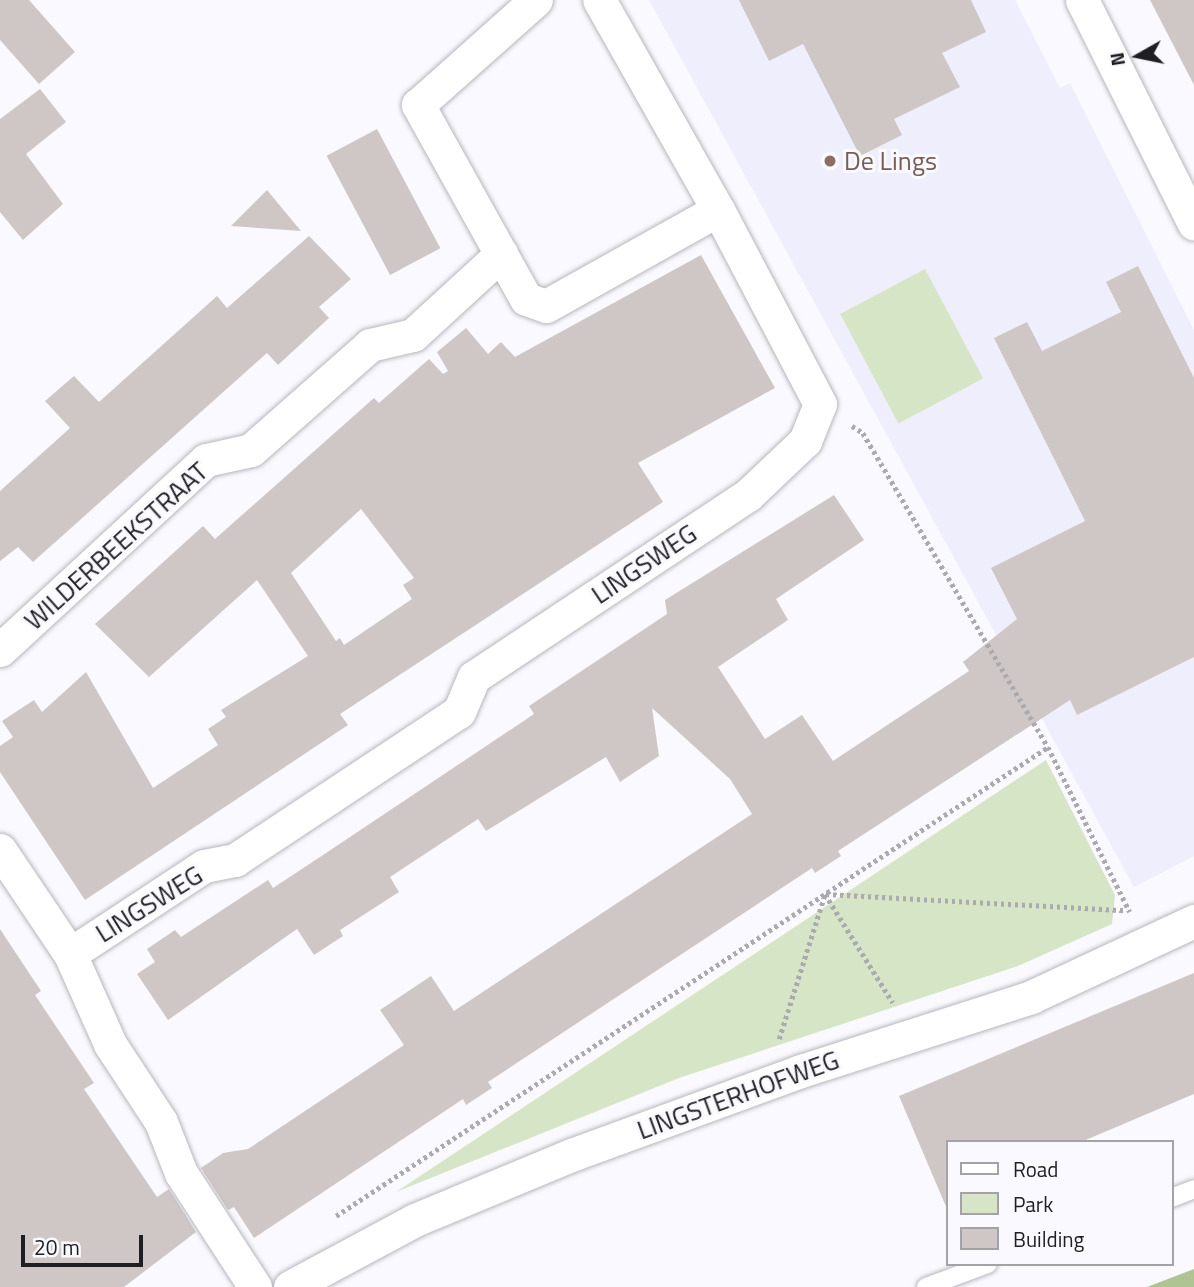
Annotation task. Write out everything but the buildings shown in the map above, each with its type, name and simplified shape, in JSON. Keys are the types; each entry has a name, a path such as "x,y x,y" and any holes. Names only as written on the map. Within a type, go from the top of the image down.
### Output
{"street":[{"path":"536,0 418,105 526,299 546,306 718,210"},
{"path":"599,0 718,210 820,404"},
{"path":"1082,0 1194,224"},
{"name":"WILDERBEEKSTRAAT","path":"0,650 206,460 251,450 370,345 413,335 500,254"},
{"name":"LINGSWEG","path":"69,954 204,866 235,860 459,712 474,677 748,495 804,441 820,404"},
{"name":"LINGSWEG","path":"0,850 69,954 110,1044 162,1122 181,1173 255,1287"},
{"name":"LINGSTERHOFWEG","path":"289,1287 415,1220 571,1155 765,1083 1031,997 1194,921"}],"lane":[{"path":"1173,1197 1194,1189"},
{"path":"926,1287 983,1266"}],"path":[{"path":"820,404 863,433 1048,747 1145,944"},
{"path":"328,1221 1048,747"},
{"path":"825,894 1130,910"},
{"path":"825,894 913,1035"},
{"path":"765,1083 825,894"}],"shaded area":[{"path":"649,0 1015,0 1060,88 1070,83 1194,330 1194,856 1134,887"}],"green space":[{"path":"925,269 983,378 898,424 840,314"},
{"path":"1046,760 1115,895 1112,924 1018,966 679,1078 396,1192"},
{"path":"1194,1269 1194,1287 1147,1287"}],"place":[{"name":"De Lings","path":"830,161"}]}
